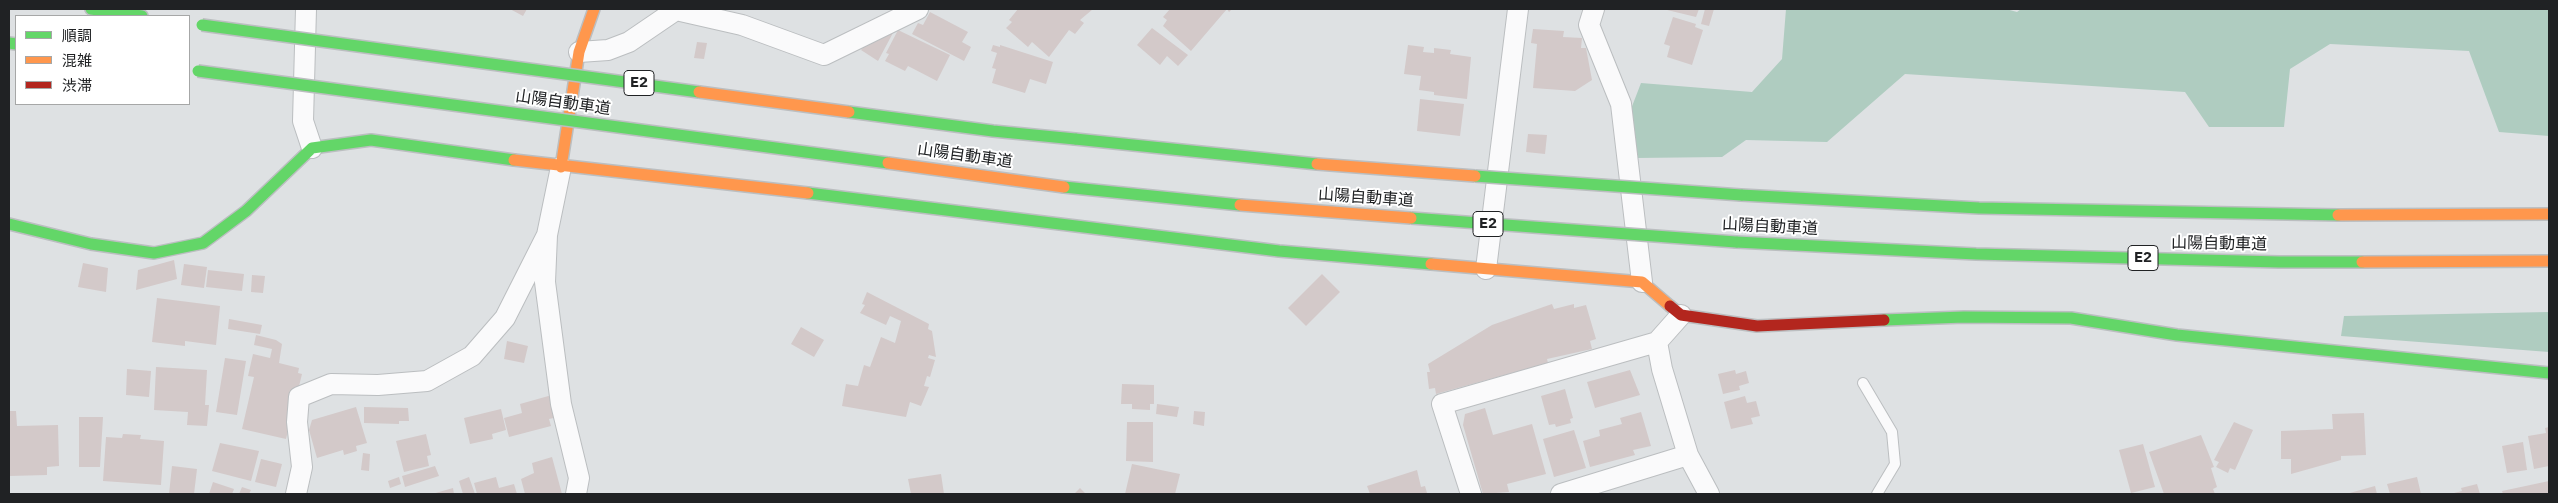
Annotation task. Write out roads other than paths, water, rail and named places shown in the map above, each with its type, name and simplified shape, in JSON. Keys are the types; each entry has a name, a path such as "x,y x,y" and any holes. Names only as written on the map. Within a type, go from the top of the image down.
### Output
{"main road":[{"path":"91,9 135,15"},
{"path":"561,167 579,52 594,9"},
{"name":"山陽自動車道","path":"190,23 993,131 1317,164 1741,195 1999,208 2283,215 2549,214"},
{"name":"山陽自動車道","path":"194,71 1064,187 1240,205 1736,242 1976,254 2280,262 2549,261"},
{"path":"9,224 91,244 154,253 203,243 246,211 312,148 371,140 561,167 707,180 1279,251 1642,282 1681,315 1757,326 1964,317 2071,318 2177,335 2549,373"}],"street":[{"path":"306,9 303,121 312,148"},
{"path":"579,52 608,50 629,42 676,10 742,25 824,55 918,9"},
{"path":"1486,269 1518,9"},
{"path":"1594,9 1589,25 1621,104 1642,282"},
{"path":"561,167 547,235 545,282 561,404 579,478 576,494"},
{"path":"296,494 302,467 297,422 299,397 331,384 378,385 427,381 472,356 505,318 547,235"},
{"path":"1471,494 1442,404 1657,342 1681,315"},
{"path":"1657,342 1662,369 1688,455 1709,494"},
{"path":"1561,494 1688,455"}],"lane":[{"path":"1863,383 1892,432 1895,464 1877,494"}]}
